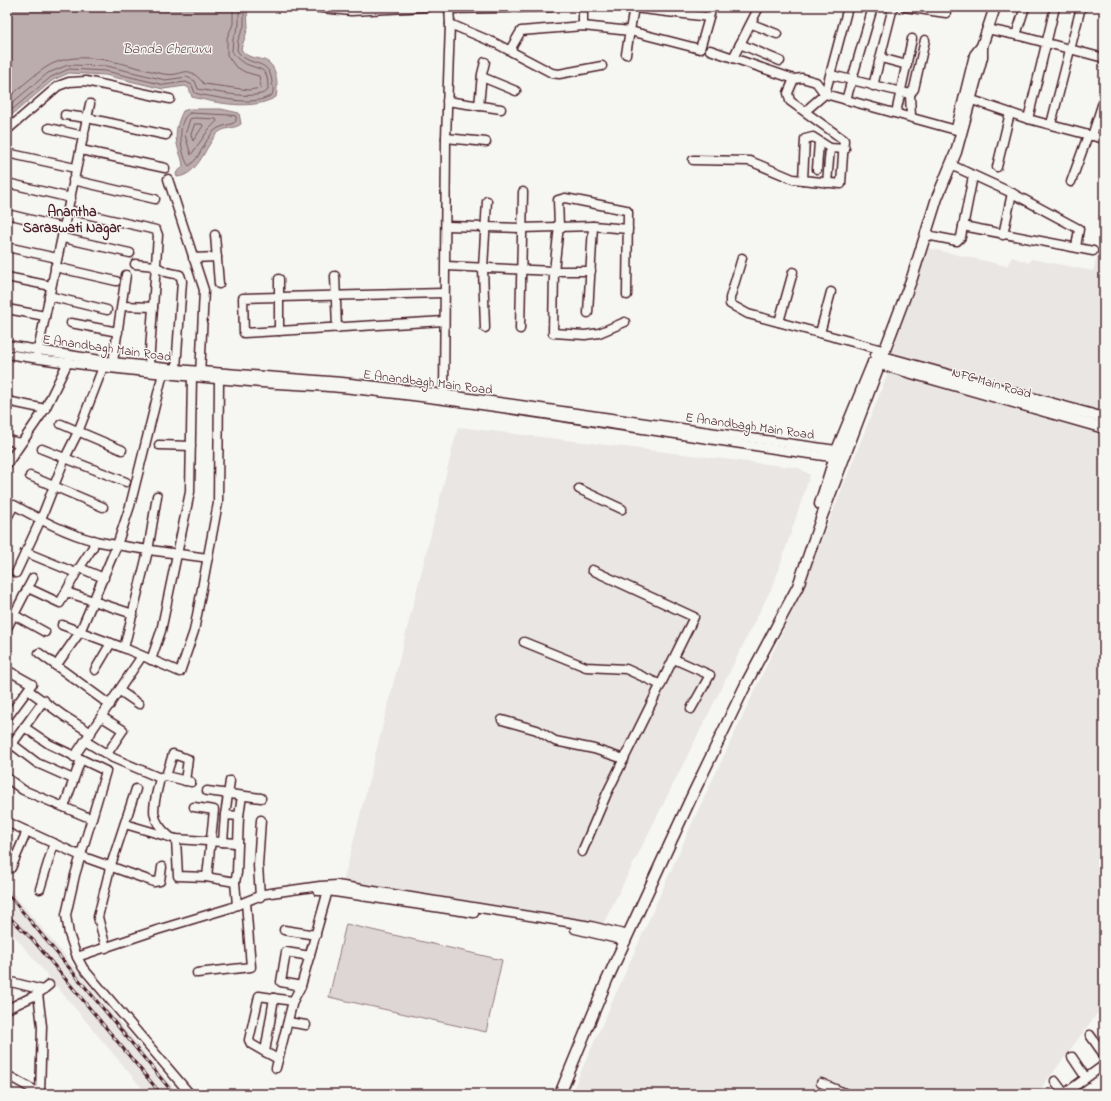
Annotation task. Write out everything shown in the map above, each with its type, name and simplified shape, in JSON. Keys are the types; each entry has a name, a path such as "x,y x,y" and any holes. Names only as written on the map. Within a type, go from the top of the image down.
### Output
{"main road":[{"path":"560,1094 624,937 764,636 792,583 926,235 937,198 951,165 972,100 982,58 982,46 994,7"},
{"path":"878,358 932,195 956,130 975,54 982,46"},
{"name":"NFC Main Road","path":"878,358 1104,418"},
{"name":"NFC Main Road","path":"878,358 1104,428"},
{"path":"554,1094 602,978 624,937"}],"street":[{"path":"312,7 351,9 427,7"},
{"path":"444,397 444,293 446,266 446,138 450,24 449,8 551,7"},
{"path":"583,7 583,26"},
{"path":"510,50 521,31 583,26 630,31 700,49 712,7"},
{"path":"733,58 752,24 759,7"},
{"path":"810,108 825,94 848,7"},
{"path":"846,100 873,7"},
{"path":"873,86 893,7"},
{"path":"904,7 946,13"},
{"path":"1016,35 1025,7"},
{"path":"1028,119 1055,7"},
{"path":"1051,124 1081,7"},
{"path":"626,54 634,8 661,9 709,18"},
{"path":"450,24 510,50 552,73 560,74 602,66"},
{"path":"752,24 777,34"},
{"path":"987,29 1104,58"},
{"path":"896,113 912,39"},
{"path":"911,118 910,94 914,89 925,40"},
{"path":"740,44 780,60"},
{"path":"710,50 794,79 802,78 816,82 825,94 956,130"},
{"path":"881,58 907,65"},
{"path":"479,106 485,62"},
{"path":"831,75 900,93 910,94"},
{"path":"482,77 516,91"},
{"path":"693,160 750,161 789,178 841,184 845,149 844,140 840,135 790,101 788,93 794,79"},
{"path":"7,130 58,86 69,82 86,80 170,100"},
{"path":"972,100 1028,119 1104,139"},
{"path":"1070,182 1104,100"},
{"path":"447,101 501,109"},
{"path":"37,358 90,104"},
{"path":"997,167 1010,113"},
{"path":"66,115 166,135"},
{"path":"49,128 84,136"},
{"path":"803,180 805,139 812,137 830,148 845,149"},
{"path":"446,138 486,142"},
{"path":"817,169 819,142"},
{"path":"827,183 830,148"},
{"path":"81,150 165,168"},
{"path":"7,153 76,168"},
{"path":"951,165 1012,193 1079,229 1076,247"},
{"path":"926,235 957,241 961,237 973,176"},
{"path":"151,660 161,631 190,492 191,446 204,290 192,258 168,179"},
{"path":"73,180 155,199"},
{"path":"7,183 70,198"},
{"path":"520,329 520,270 523,192"},
{"path":"1003,235 1012,193"},
{"path":"624,322 599,334 585,335 553,333 554,271 559,226 558,200 565,198 626,210 629,217 627,295"},
{"path":"485,328 483,268 487,201"},
{"path":"68,210 156,230 158,235 149,365"},
{"path":"7,214 65,228"},
{"path":"446,226 521,228 593,226 628,229"},
{"path":"588,313 593,226"},
{"path":"963,226 1003,235 1093,251"},
{"path":"215,235 220,284"},
{"path":"63,238 130,253"},
{"path":"7,247 57,258"},
{"path":"192,258 217,257"},
{"path":"742,258 730,298 730,304 748,314 820,333 878,358"},
{"path":"135,264 155,266 166,272 180,275 182,281 176,369"},
{"path":"446,266 520,270 591,271"},
{"path":"55,267 116,281"},
{"path":"779,322 793,272"},
{"path":"16,573 40,519 64,458 78,432 107,363 118,332 126,275"},
{"path":"335,276 337,328"},
{"path":"7,277 51,286"},
{"path":"278,279 279,331"},
{"path":"820,333 831,292"},
{"path":"444,293 244,298 244,334 444,321"},
{"path":"49,296 107,310"},
{"path":"122,306 153,307"},
{"path":"7,309 45,316"},
{"path":"71,324 118,332"},
{"name":"E Anandbagh Main Road","path":"7,345 163,373 342,382 611,423 666,433 841,454"},
{"name":"E Anandbagh Main Road","path":"7,354 68,362 149,365 176,369 219,379 444,397"},
{"path":"7,464 45,409 68,362"},
{"path":"56,666 80,632 104,578 130,506 163,373"},
{"path":"62,625 124,648 180,672 194,631 218,503 219,379"},
{"path":"7,401 45,409"},
{"path":"61,424 122,450"},
{"path":"7,440 20,444"},
{"path":"159,445 191,446"},
{"path":"42,449 126,482"},
{"path":"30,476 103,507"},
{"path":"579,489 622,509"},
{"path":"124,648 148,551 157,496"},
{"path":"7,518 14,505 40,519 94,540 148,551 178,553 208,558"},
{"path":"28,588 60,603 93,547 94,540"},
{"path":"25,552 78,571 104,578"},
{"path":"582,852 624,759 694,617 592,570"},
{"path":"7,628 10,613 28,588 33,578"},
{"path":"66,592 133,614"},
{"path":"10,613 44,632"},
{"path":"524,642 586,667 626,669 661,685"},
{"path":"95,670 111,643"},
{"path":"39,653 110,705"},
{"path":"64,807 78,758 85,741 120,691 142,656"},
{"path":"674,659 710,675 691,709"},
{"path":"7,670 32,684 28,690 10,707 7,718"},
{"path":"28,690 91,733"},
{"path":"120,691 139,704"},
{"path":"44,700 9,747 37,763 73,779"},
{"path":"102,717 123,730 107,754"},
{"path":"502,720 537,730 555,741 624,759"},
{"path":"24,727 49,744 106,771 75,875 66,915 69,934 77,957 83,968 190,1094"},
{"path":"85,741 107,754 163,777 188,782 188,759 173,754 163,777 154,817 158,826 172,838 178,876 207,877 235,882"},
{"path":"7,778 23,790 92,819"},
{"path":"223,842 227,794 230,781"},
{"path":"106,948 98,917 110,868 136,789"},
{"path":"207,791 261,798"},
{"path":"237,905 235,882 237,873 239,816 242,796"},
{"path":"194,807 214,810 207,877"},
{"path":"225,815 239,816"},
{"path":"260,897 258,866 261,820"},
{"path":"7,822 110,868 154,882 160,881 162,867"},
{"path":"124,824 172,838 237,843"},
{"path":"11,868 27,831"},
{"path":"40,889 54,843"},
{"path":"276,1068 293,1001 300,986 310,956 328,888"},
{"path":"77,957 260,897 265,898 328,888 462,908 583,931 624,937"},
{"path":"197,973 251,967 246,902"},
{"path":"284,930 316,935"},
{"path":"300,986 281,982 286,952 310,956"},
{"path":"7,981 43,990"},
{"path":"7,1009 43,990"},
{"path":"7,1075 38,1093 43,990"},
{"path":"278,1059 251,1044 249,1040 259,996 293,1001"},
{"path":"265,1052 274,998"},
{"path":"288,1022 306,1025"},
{"path":"1090,1035 1104,1055"},
{"path":"1072,1057 1086,1078"},
{"path":"1055,1081 1064,1094 1104,1065"},
{"path":"821,1083 847,1094"}],"shaded area":[{"path":"1102,238 1104,239 1104,414 891,352 927,248 1007,266 1012,257 1029,263 1031,259 1093,271"},
{"path":"888,373 1104,435 1104,1004 1037,1094 571,1094 694,819 799,597"},
{"path":"458,427 799,468 810,475 774,583 603,924 343,883"},
{"path":"7,886 179,1094 147,1094 7,927"},
{"path":"346,924 502,960 486,1032 329,997"}],"water":[{"name":"Banda Cheruvu","path":"7,7 247,7 248,28 241,49 246,55 268,62 274,69 277,88 276,97 256,104 245,105 212,102 192,97 189,88 185,86 163,89 105,75 69,73 53,80 7,119"},
{"path":"189,109 221,109 239,113 241,124 219,132 195,167 190,172 177,177 176,173 183,167 176,138 177,129 183,111"}],"railway":[{"path":"7,893 174,1094"},
{"path":"7,915 33,940 161,1094"}],"district":[{"name":"Anantha Saraswati Nagar","path":"72,220"}]}
